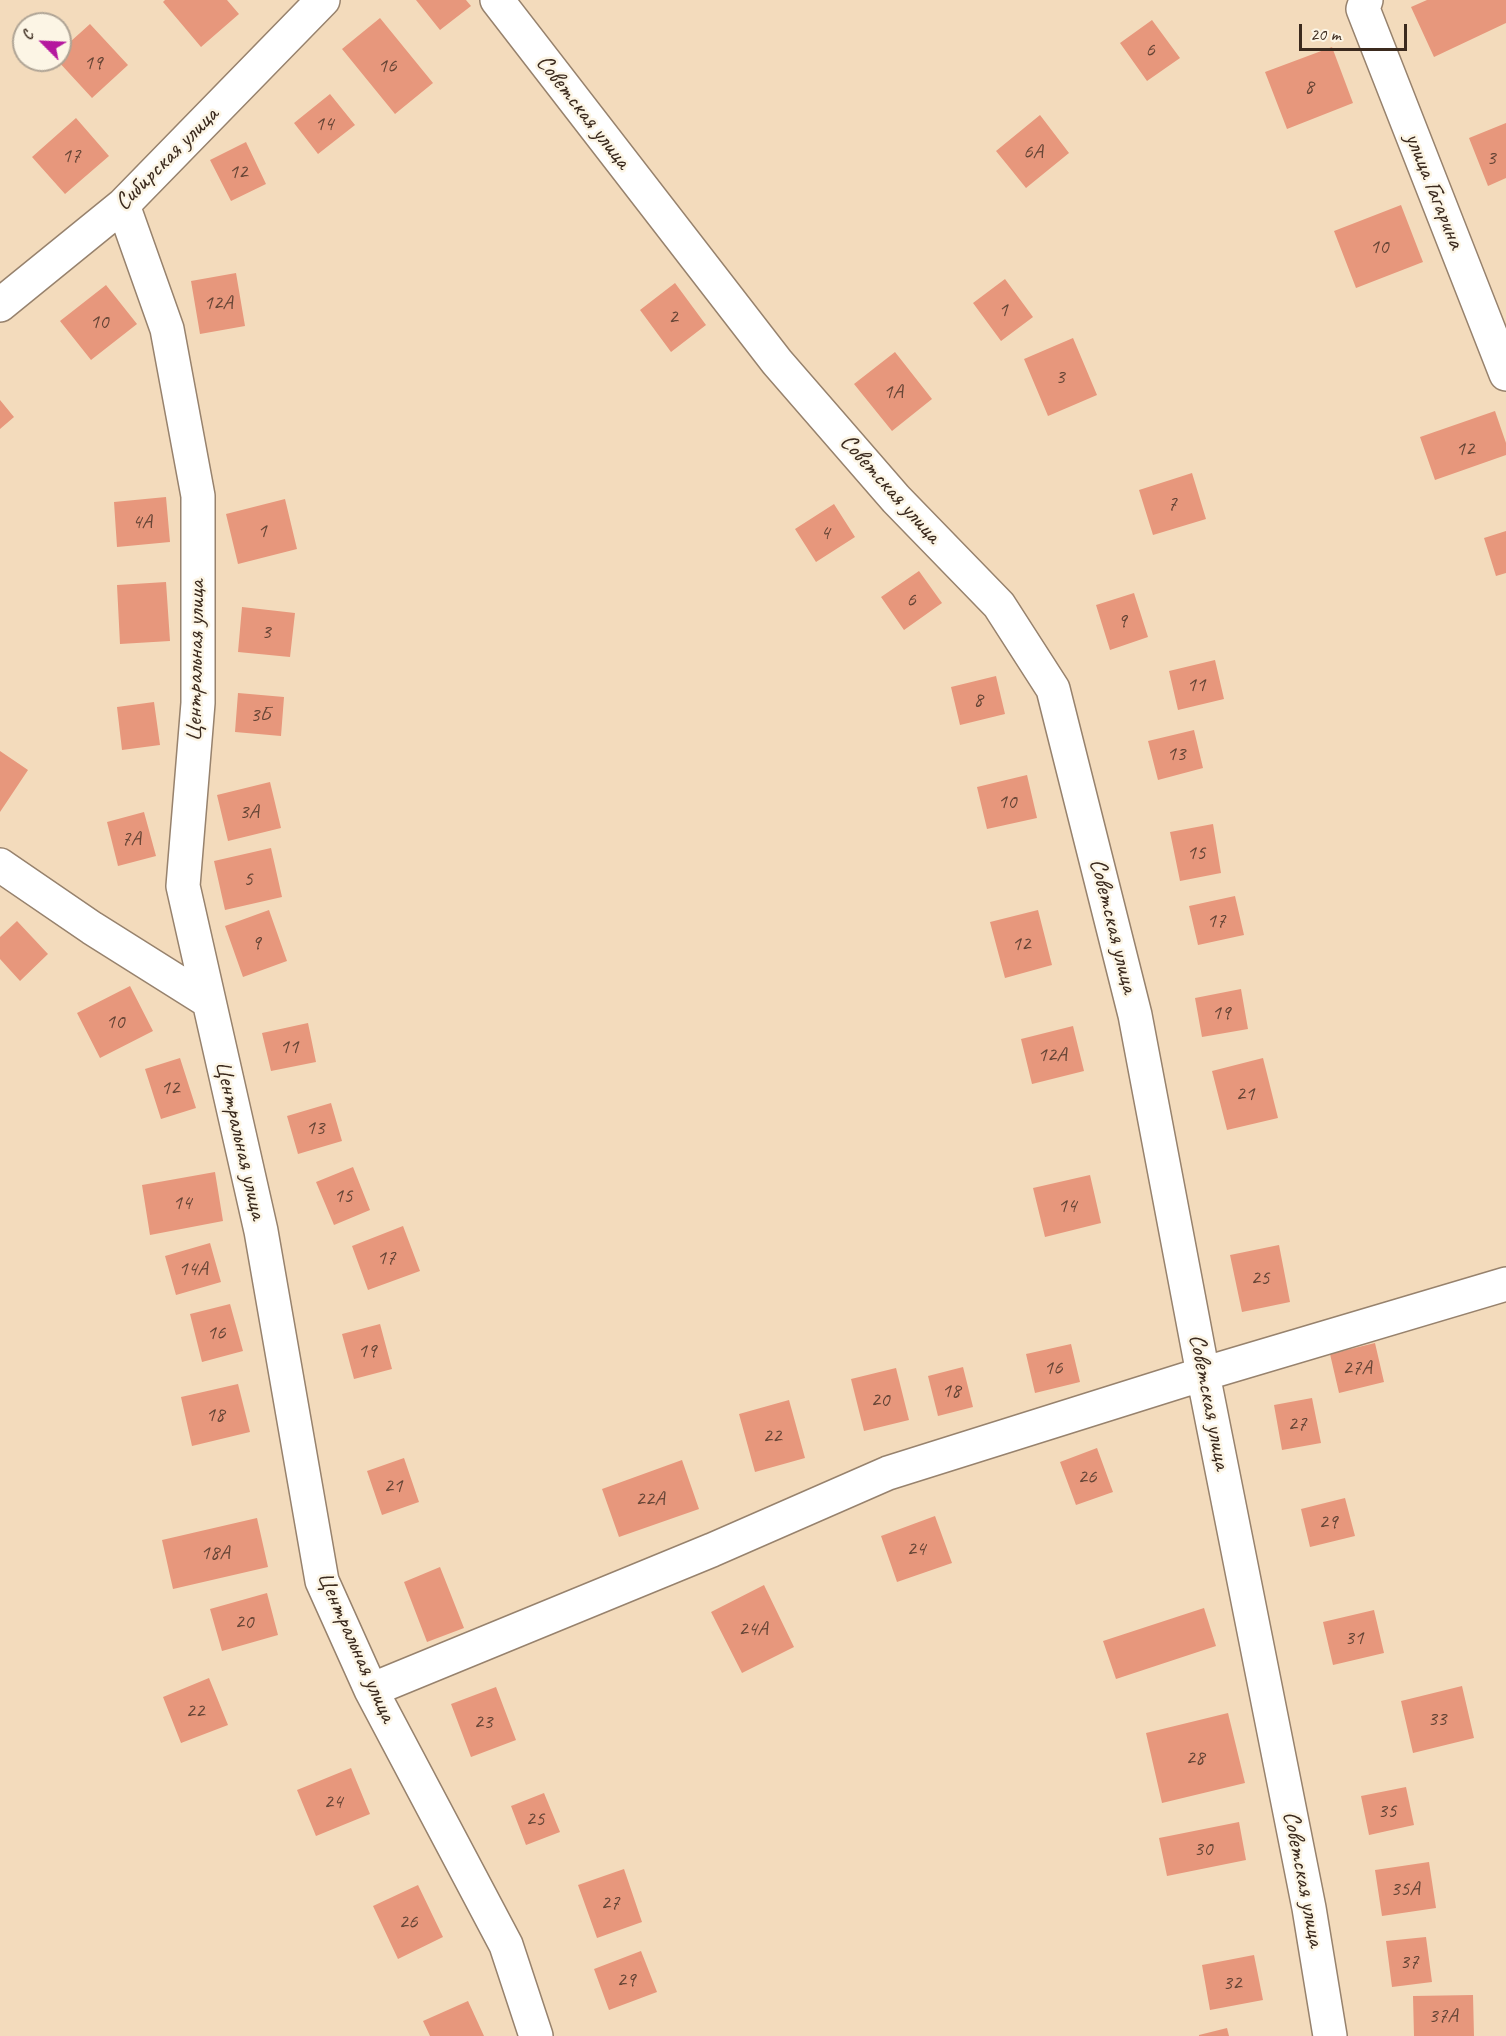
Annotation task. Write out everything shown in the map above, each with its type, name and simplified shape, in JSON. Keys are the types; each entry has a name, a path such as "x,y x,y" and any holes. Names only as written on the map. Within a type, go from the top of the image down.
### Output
{"street":[{"name":"Сибирская улица","path":"0,305 123,206 322,0"},
{"name":"Советская улица","path":"497,0 777,363 896,499 999,605 1053,689 1135,1015 1203,1374 1310,1908 1330,2036"},
{"name":"улица Гагарина","path":"1365,4 1506,374"},
{"name":"Центральная улица","path":"123,206 167,329 198,496 198,703 183,886 261,1231 322,1581 370,1690 506,1945 536,2036"},
{"path":"0,865 92,928 208,1001"},
{"path":"370,1690 712,1550 888,1473 1203,1374 1506,1284"}],"building":[{"path":"165,0 227,0 239,14 201,47 163,2"},
{"path":"416,0 466,0 471,6 440,30"},
{"path":"1427,0 1506,0 1506,23 1434,57 1411,7"},
{"path":"380,18 433,83 395,114 342,49"},
{"path":"1152,20 1180,58 1147,81 1120,43"},
{"path":"90,24 128,65 92,98 68,72 72,72 72,40"},
{"path":"1332,47 1353,103 1287,129 1265,72"},
{"path":"330,94 355,125 318,154 294,123"},
{"path":"1040,115 1069,153 1026,188 996,151"},
{"path":"76,118 109,156 65,194 32,157"},
{"path":"1506,123 1506,178 1488,186 1469,138"},
{"path":"246,142 266,184 231,201 210,160"},
{"path":"1401,205 1423,262 1356,288 1334,231"},
{"path":"236,273 245,326 200,334 191,281"},
{"path":"1005,279 1033,317 1001,341 973,303"},
{"path":"675,283 706,325 671,352 640,310"},
{"path":"106,285 137,324 91,360 60,321"},
{"path":"1073,338 1097,395 1048,416 1024,359"},
{"path":"895,352 932,399 892,431 854,384"},
{"path":"0,400 14,417 0,429"},
{"path":"1495,411 1506,443 1506,455 1435,480 1420,437"},
{"path":"1192,473 1206,519 1153,535 1139,490"},
{"path":"166,497 170,542 117,547 114,502"},
{"path":"285,499 297,549 238,564 226,514"},
{"path":"834,504 855,537 816,562 795,529"},
{"path":"1506,531 1506,573 1496,576 1484,538"},
{"path":"919,571 942,603 904,630 881,597"},
{"path":"166,582 170,641 120,644 117,585"},
{"path":"1134,593 1148,637 1110,650 1096,605"},
{"path":"242,607 295,613 290,657 238,652"},
{"path":"1215,660 1224,699 1178,710 1169,671"},
{"path":"996,676 1005,714 960,725 951,687"},
{"path":"238,693 284,697 281,736 235,732"},
{"path":"154,702 160,745 122,750 117,707"},
{"path":"1194,730 1203,768 1158,780 1148,741"},
{"path":"0,751 28,770 0,812"},
{"path":"1027,775 1037,818 987,829 977,787"},
{"path":"270,782 281,828 228,841 217,795"},
{"path":"144,812 156,856 118,866 107,822"},
{"path":"1213,824 1221,873 1180,881 1170,832"},
{"path":"271,848 282,897 225,910 214,861"},
{"path":"1235,896 1244,935 1198,945 1189,906"},
{"path":"269,910 287,961 243,977 225,926"},
{"path":"1038,910 1052,965 1005,978 990,922"},
{"path":"17,921 48,954 20,981 0,959 0,937"},
{"path":"130,986 153,1031 100,1058 77,1013"},
{"path":"1241,989 1248,1029 1202,1037 1195,998"},
{"path":"308,1023 316,1062 271,1071 262,1033"},
{"path":"1073,1026 1084,1071 1032,1084 1021,1039"},
{"path":"180,1058 196,1108 161,1119 145,1069"},
{"path":"1263,1058 1278,1118 1227,1130 1212,1071"},
{"path":"331,1103 342,1141 298,1154 287,1116"},
{"path":"353,1167 370,1210 334,1225 316,1182"},
{"path":"215,1172 223,1221 150,1235 142,1185"},
{"path":"1090,1175 1101,1223 1045,1237 1033,1188"},
{"path":"403,1226 420,1271 368,1290 352,1246"},
{"path":"210,1243 221,1282 176,1295 165,1256"},
{"path":"1279,1245 1290,1302 1242,1312 1230,1255"},
{"path":"230,1304 243,1351 202,1362 190,1314"},
{"path":"380,1324 392,1369 354,1379 342,1334"},
{"path":"1375,1343 1384,1382 1339,1393 1330,1354"},
{"path":"1071,1344 1080,1382 1035,1393 1026,1354"},
{"path":"963,1367 973,1407 938,1416 928,1376"},
{"path":"896,1368 909,1420 864,1431 851,1379"},
{"path":"238,1384 250,1432 192,1446 181,1397"},
{"path":"1312,1398 1321,1443 1282,1450 1274,1405"},
{"path":"789,1400 805,1458 755,1472 739,1414"},
{"path":"1097,1448 1113,1492 1076,1505 1060,1462"},
{"path":"404,1458 419,1502 382,1515 367,1471"},
{"path":"682,1460 699,1509 619,1537 602,1489"},
{"path":"1345,1498 1355,1536 1310,1547 1301,1509"},
{"path":"935,1516 952,1563 897,1582 881,1536"},
{"path":"257,1518 268,1567 173,1589 162,1540"},
{"path":"440,1567 464,1628 427,1642 404,1582"},
{"path":"764,1585 794,1647 742,1673 711,1612"},
{"path":"267,1593 278,1635 222,1651 210,1609"},
{"path":"1204,1608 1216,1646 1116,1679 1103,1641"},
{"path":"1374,1610 1384,1653 1333,1665 1323,1622"},
{"path":"209,1678 228,1725 181,1743 163,1697"},
{"path":"1462,1686 1474,1738 1413,1753 1401,1701"},
{"path":"496,1687 516,1740 471,1757 451,1704"},
{"path":"1228,1713 1245,1783 1162,1803 1146,1733"},
{"path":"351,1768 370,1814 316,1836 297,1790"},
{"path":"1406,1787 1414,1825 1369,1835 1361,1796"},
{"path":"544,1793 560,1832 526,1845 511,1806"},
{"path":"1239,1822 1246,1860 1167,1876 1159,1838"},
{"path":"1429,1862 1436,1908 1382,1916 1375,1870"},
{"path":"624,1869 642,1922 597,1938 578,1885"},
{"path":"418,1885 443,1937 398,1959 373,1906"},
{"path":"1426,1937 1432,1982 1392,1987 1386,1941"},
{"path":"641,1951 657,1992 609,2010 594,1969"},
{"path":"1254,1955 1263,2000 1210,2010 1202,1965"},
{"path":"1473,1995 1474,2036 1414,2036 1413,1996"},
{"path":"468,2001 484,2036 430,2036 423,2021"},
{"path":"1227,2028 1229,2036 1199,2036 1199,2035"}]}
